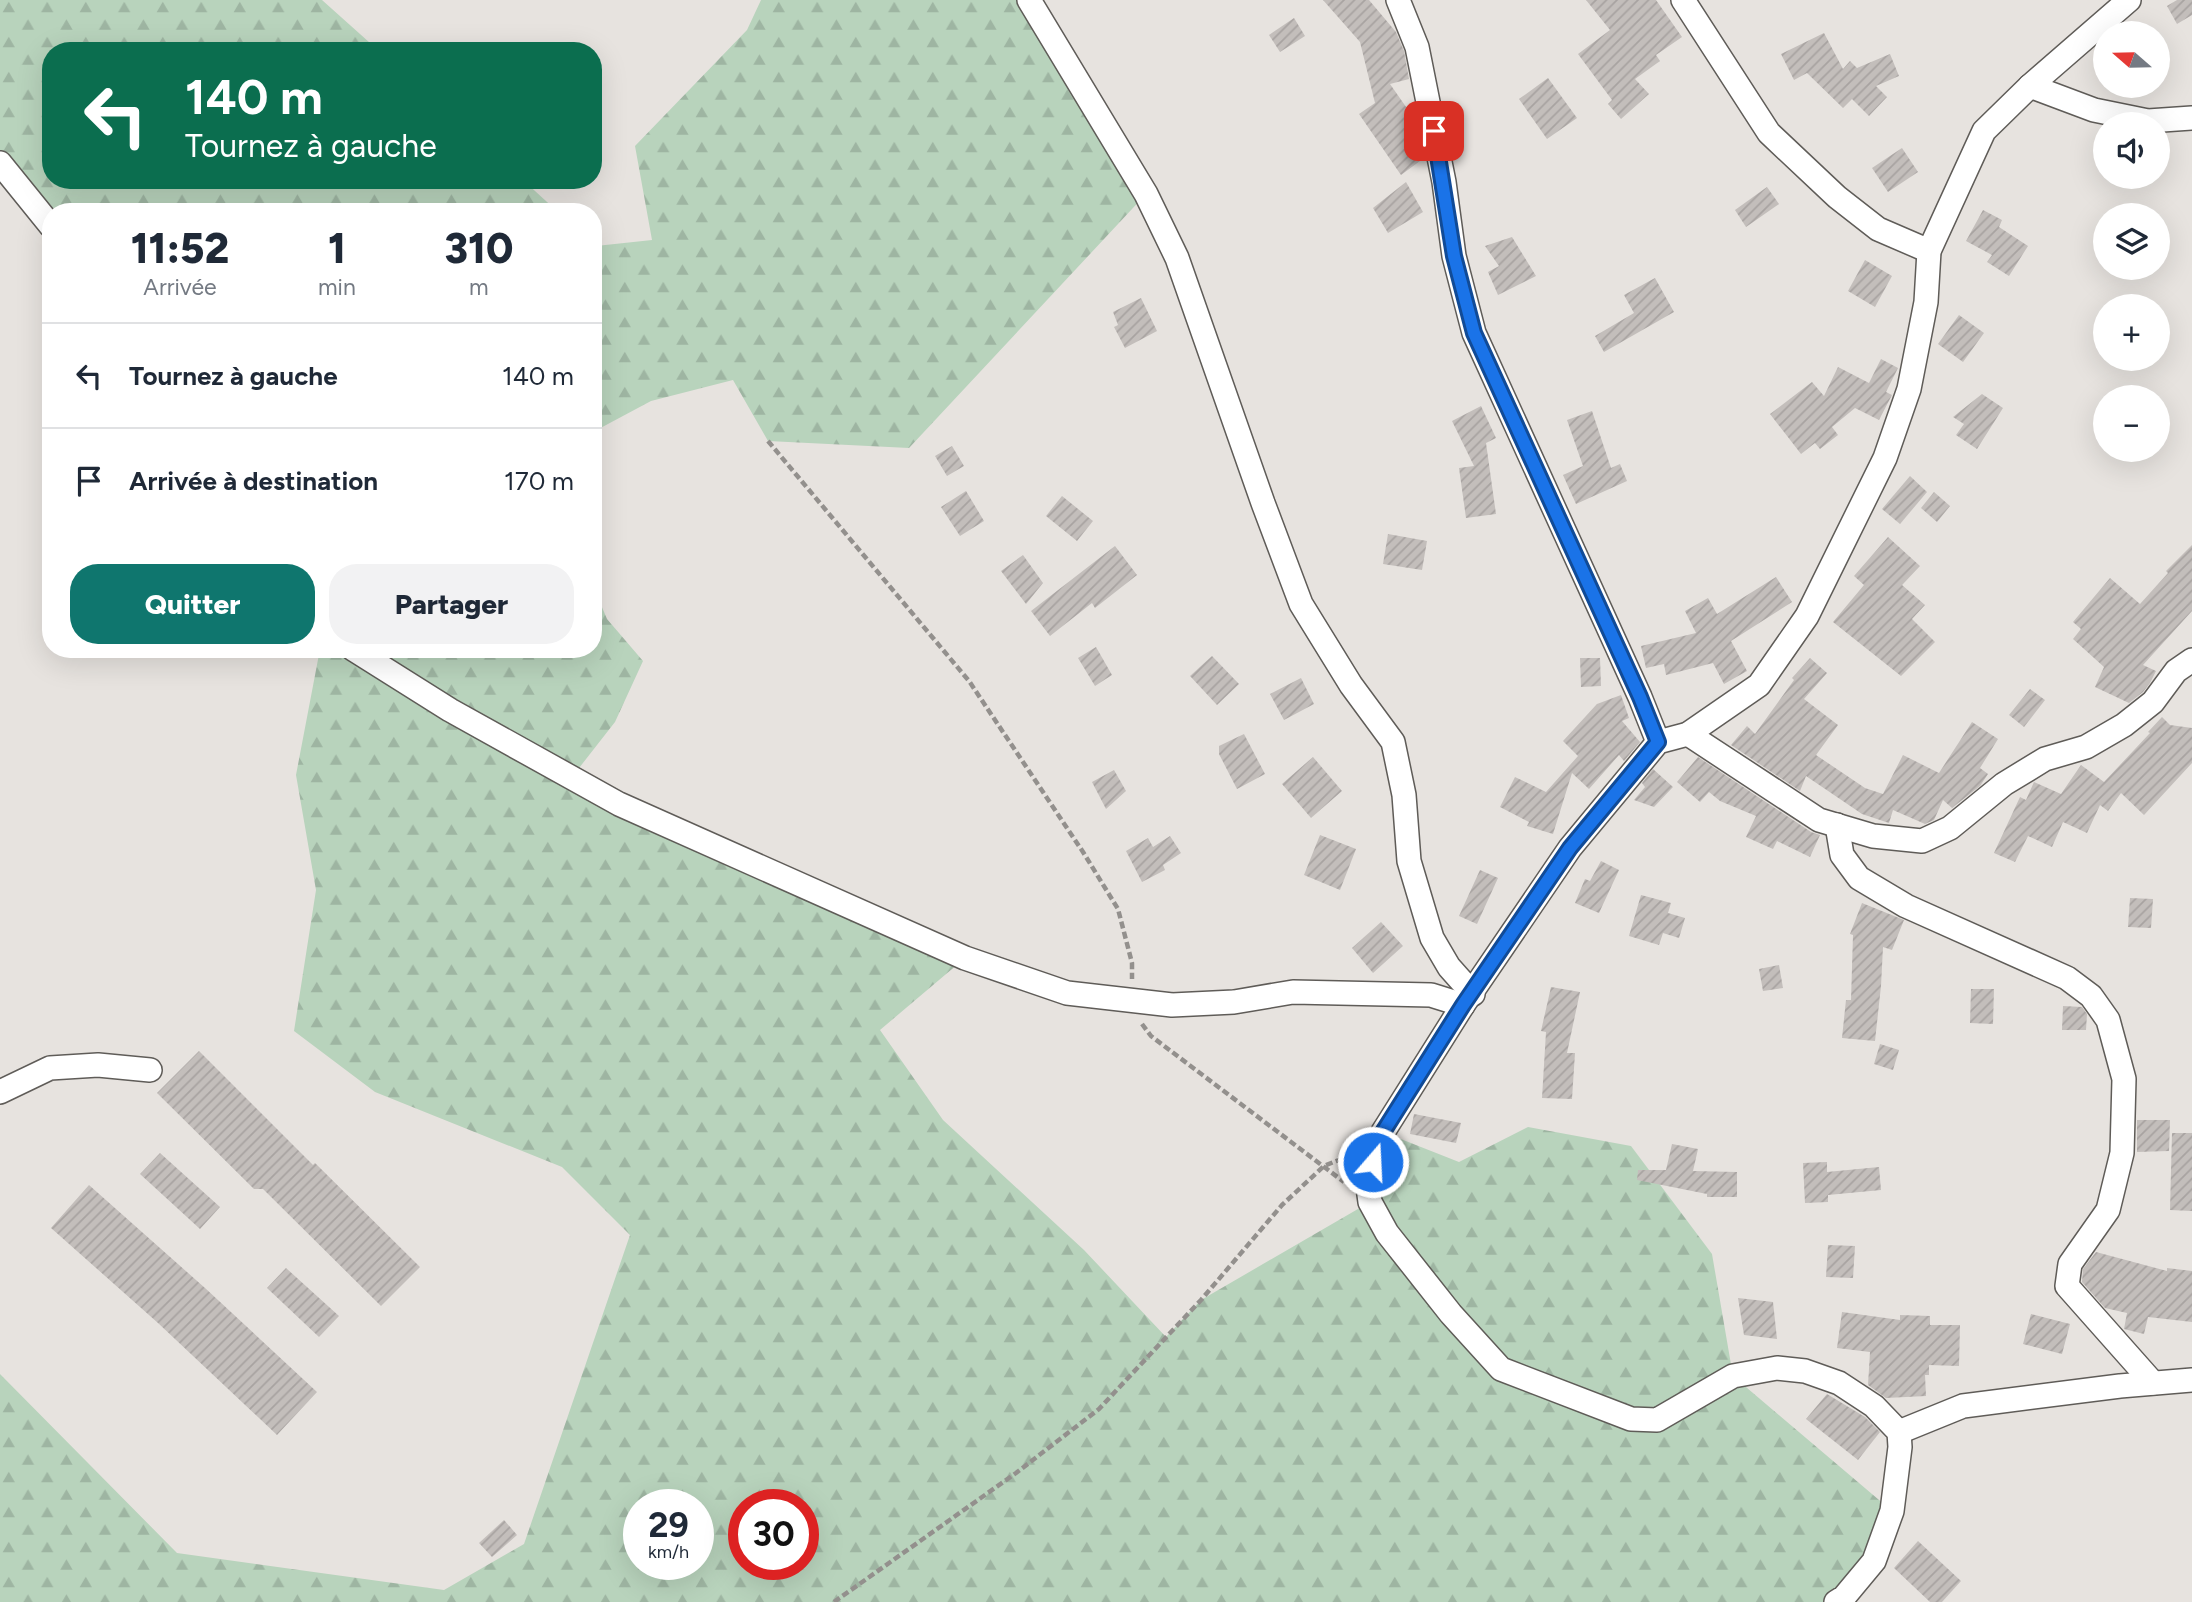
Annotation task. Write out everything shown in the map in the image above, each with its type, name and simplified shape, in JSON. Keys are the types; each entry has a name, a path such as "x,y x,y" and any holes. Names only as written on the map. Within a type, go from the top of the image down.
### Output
{"street":[{"path":"1029,0 1146,194 1177,258 1301,604 1351,685 1393,743 1404,795 1409,861 1432,938 1468,999"},
{"path":"1398,0 1417,47 1444,182 1454,256 1474,333 1658,742"},
{"path":"1683,0 1769,133 1837,197 1878,229 1928,251"},
{"path":"1836,1602 1844,1597 1874,1561 1892,1511 1900,1447 1899,1432 1874,1406 1839,1382 1805,1371 1777,1368 1733,1376 1657,1420 1631,1419 1501,1369 1443,1304 1387,1233 1370,1202 1367,1180 1383,1132 1468,999 1570,848 1658,742 1688,734 1759,685 1807,616 1885,458 1909,389 1926,302 1928,251 1984,131 2117,4"},
{"path":"2029,86 2094,110 2148,121 2192,118"},
{"path":"0,163 42,215"},
{"path":"367,658 450,710 620,804 965,958 1067,993 1172,1005 1234,1002 1293,992 1430,995 1468,999"},
{"path":"1688,734 1819,820 1873,836 1922,841 1950,828 2004,784 2045,759 2086,747 2124,725 2153,702 2176,671 2192,660"},
{"path":"1837,825 1842,855 1859,878 1906,906 2067,978 2091,996 2108,1020 2123,1079 2122,1153 2108,1210 2070,1264 2067,1286 2153,1383"},
{"path":"0,1092 50,1068 98,1065 150,1070"},
{"path":"1899,1432 1963,1406 2192,1380"}],"path":[{"path":"768,441 969,681 1083,852 1118,909 1132,963 1133,1001 1138,1019 1151,1036 1370,1202"},
{"path":"834,1602 1016,1473 1099,1409 1201,1300 1282,1205 1324,1166 1378,1145"}],"green space":[{"path":"0,0 322,0 369,42 42,42 42,189 533,189 548,203 42,203 0,163"},
{"path":"761,0 1029,0 1146,194 909,448 768,441 733,380 651,401 602,427 602,245 652,240 635,146 747,30"},
{"path":"602,607 607,619 643,661 615,722 572,777 965,958 880,1030 943,1120 1084,1250 1166,1337 1201,1300 1370,1202 1383,1132 1459,1162 1528,1127 1631,1146 1712,1254 1733,1376 1892,1511 1836,1602 0,1602 0,1374 177,1553 444,1590 524,1544 630,1235 562,1167 375,1092 294,1031 316,890 296,775 318,658 602,658"}],"building":[{"path":"1323,0 1369,0 1396,32 1404,51 1409,79 1390,84 1418,124 1420,136 1409,144 1420,161 1401,175 1359,114 1375,103 1360,42"},
{"path":"1586,0 1656,0 1682,37 1656,55 1660,61 1635,79 1649,94 1621,119 1608,104 1612,100 1578,54 1610,30"},
{"path":"2177,0 2192,0 2192,15 2177,24 2167,6"},
{"path":"1294,18 1305,36 1280,52 1269,35"},
{"path":"1824,33 1843,69 1850,61 1857,68 1890,54 1899,76 1876,86 1887,97 1869,116 1852,99 1843,108 1807,73 1794,80 1781,54"},
{"path":"1548,78 1577,118 1547,139 1519,99"},
{"path":"1902,148 1918,172 1888,192 1872,168"},
{"path":"1406,182 1423,212 1388,233 1373,208"},
{"path":"1767,187 1779,204 1746,227 1735,210"},
{"path":"1983,210 2002,220 1999,227 2028,246 2009,276 1987,262 1992,255 1966,241"},
{"path":"1512,237 1536,276 1498,295 1488,272 1499,266 1485,246"},
{"path":"1865,260 1892,276 1875,307 1848,291"},
{"path":"1655,278 1674,312 1604,352 1595,336 1634,313 1624,295"},
{"path":"1141,298 1157,331 1125,348 1114,327 1118,325 1113,312"},
{"path":"1959,315 1984,333 1963,362 1938,344"},
{"path":"1881,359 1898,368 1886,392 1892,395 1879,420 1855,408 1832,427 1838,435 1820,449 1815,443 1801,454 1770,414 1812,382 1824,396 1838,367 1869,383"},
{"path":"1982,394 2003,408 1977,449 1956,435 1964,424 1953,417"},
{"path":"1481,406 1496,438 1486,443 1496,514 1466,518 1459,468 1474,466 1452,421"},
{"path":"1592,411 1611,468 1620,464 1627,481 1576,504 1563,475 1583,466 1567,420"},
{"path":"952,446 964,466 947,476 935,456"},
{"path":"1910,476 1927,492 1900,524 1882,509"},
{"path":"966,491 984,521 960,536 941,507"},
{"path":"1934,492 1950,506 1937,522 1921,508"},
{"path":"1062,496 1093,521 1077,541 1046,516"},
{"path":"1388,534 1427,541 1422,570 1383,564"},
{"path":"1888,537 1920,566 1902,585 1925,605 1912,619 1935,642 1901,676 1833,622 1864,585 1854,576"},
{"path":"2192,545 2192,611 2143,665 2156,671 2150,683 2129,703 2095,687 2104,667 2073,639 2081,629 2073,622 2110,578 2140,604 2168,573 2166,571"},
{"path":"1115,546 1137,575 1095,608 1092,603 1050,636 1031,611"},
{"path":"1023,555 1043,583 1026,604 1001,571"},
{"path":"1776,577 1792,602 1731,641 1747,671 1724,684 1713,663 1666,675 1664,664 1646,668 1641,646 1696,633 1685,611 1708,598 1717,614"},
{"path":"1096,647 1112,675 1095,686 1078,658"},
{"path":"1212,656 1239,684 1217,705 1190,676"},
{"path":"1580,658 1600,658 1601,686 1581,687"},
{"path":"1810,658 1827,673 1804,699 1838,725 1816,755 1865,788 1883,794 1903,755 1939,773 1972,722 1998,739 1980,768 1988,774 1980,786 1952,808 1943,800 1934,820 1925,824 1893,810 1889,823 1862,814 1806,776 1800,791 1731,745 1747,726 1755,734 1794,680 1792,678"},
{"path":"1301,678 1314,704 1284,720 1270,694"},
{"path":"2030,689 2045,700 2024,727 2009,715"},
{"path":"1621,695 1629,718 1622,721 1640,742 1624,761 1619,755 1589,789 1572,773 1553,834 1527,826 1529,822 1500,807 1515,777 1546,792 1578,756 1563,741 1597,704"},
{"path":"2162,717 2170,725 2192,728 2192,763 2144,815 2121,793 2108,811 2100,805 2087,833 2063,822 2052,847 2028,836 2015,862 1994,853 2020,797 2026,800 2034,782 2061,794 2081,765 2104,782"},
{"path":"1244,734 1265,774 1237,789 1219,754 1219,746"},
{"path":"1313,757 1342,791 1311,818 1282,784"},
{"path":"1698,757 1811,832 1820,835 1810,857 1777,841 1773,849 1746,837 1756,816 1720,801 1709,792 1700,802 1677,782"},
{"path":"1653,769 1673,787 1654,807 1634,800 1645,787 1642,783"},
{"path":"1114,770 1126,791 1106,809 1092,782"},
{"path":"1320,835 1356,849 1340,890 1304,875"},
{"path":"1170,836 1181,853 1163,865 1165,870 1142,882 1126,851 1148,838 1153,847"},
{"path":"1601,861 1619,870 1599,913 1575,903 1585,879 1590,881"},
{"path":"1480,870 1498,878 1477,924 1459,916"},
{"path":"1641,895 1671,903 1668,913 1685,918 1679,938 1663,933 1659,945 1629,936"},
{"path":"2130,898 2153,899 2151,928 2128,927"},
{"path":"1862,903 1904,920 1892,950 1883,947 1875,1041 1842,1038 1846,1000 1851,1000 1853,935 1850,934"},
{"path":"1381,922 1403,946 1373,973 1352,948"},
{"path":"1779,965 1783,988 1763,991 1759,969"},
{"path":"1551,987 1580,992 1567,1053 1575,1053 1572,1099 1542,1098 1546,1032 1541,1031"},
{"path":"1971,989 1994,989 1993,1024 1970,1023"},
{"path":"2063,1006 2082,1007 2087,1014 2086,1030 2062,1030"},
{"path":"1880,1044 1899,1050 1893,1070 1874,1064"},
{"path":"199,1051 420,1267 381,1306 263,1189 254,1189 157,1093"},
{"path":"1414,1114 1461,1123 1456,1143 1410,1134"},
{"path":"2137,1120 2170,1120 2169,1151 2137,1152"},
{"path":"2172,1133 2192,1133 2192,1211 2170,1210"},
{"path":"1672,1144 1698,1149 1693,1171 1737,1172 1737,1197 1707,1197 1707,1194 1637,1180 1638,1170 1666,1170"},
{"path":"160,1153 220,1207 200,1229 140,1174"},
{"path":"1827,1162 1827,1172 1879,1167 1881,1190 1828,1195 1828,1202 1805,1203 1803,1163"},
{"path":"89,1185 317,1392 277,1435 158,1323 51,1228"},
{"path":"1828,1245 1855,1246 1853,1278 1826,1277"},
{"path":"2096,1252 2167,1271 2167,1268 2192,1271 2192,1322 2148,1317 2144,1334 2124,1329 2127,1313 2105,1308 2082,1282 2083,1269"},
{"path":"286,1268 339,1316 319,1337 267,1288"},
{"path":"1738,1298 1773,1302 1777,1339 1744,1335"},
{"path":"1842,1312 1900,1320 1900,1315 1930,1316 1930,1325 1960,1325 1959,1366 1929,1365 1929,1375 1925,1375 1926,1396 1886,1398 1868,1385 1870,1352 1837,1348"},
{"path":"2031,1314 2070,1324 2062,1354 2023,1344"},
{"path":"1827,1394 1865,1417 1880,1432 1858,1460 1806,1419"},
{"path":"504,1520 517,1535 492,1557 479,1543"},
{"path":"1918,1541 1961,1581 1942,1602 1930,1602 1894,1568"}],"route":[{"path":"1373,1162 1383,1132 1463,1005 1570,848 1658,742 1474,333 1454,256 1434,131"}]}
